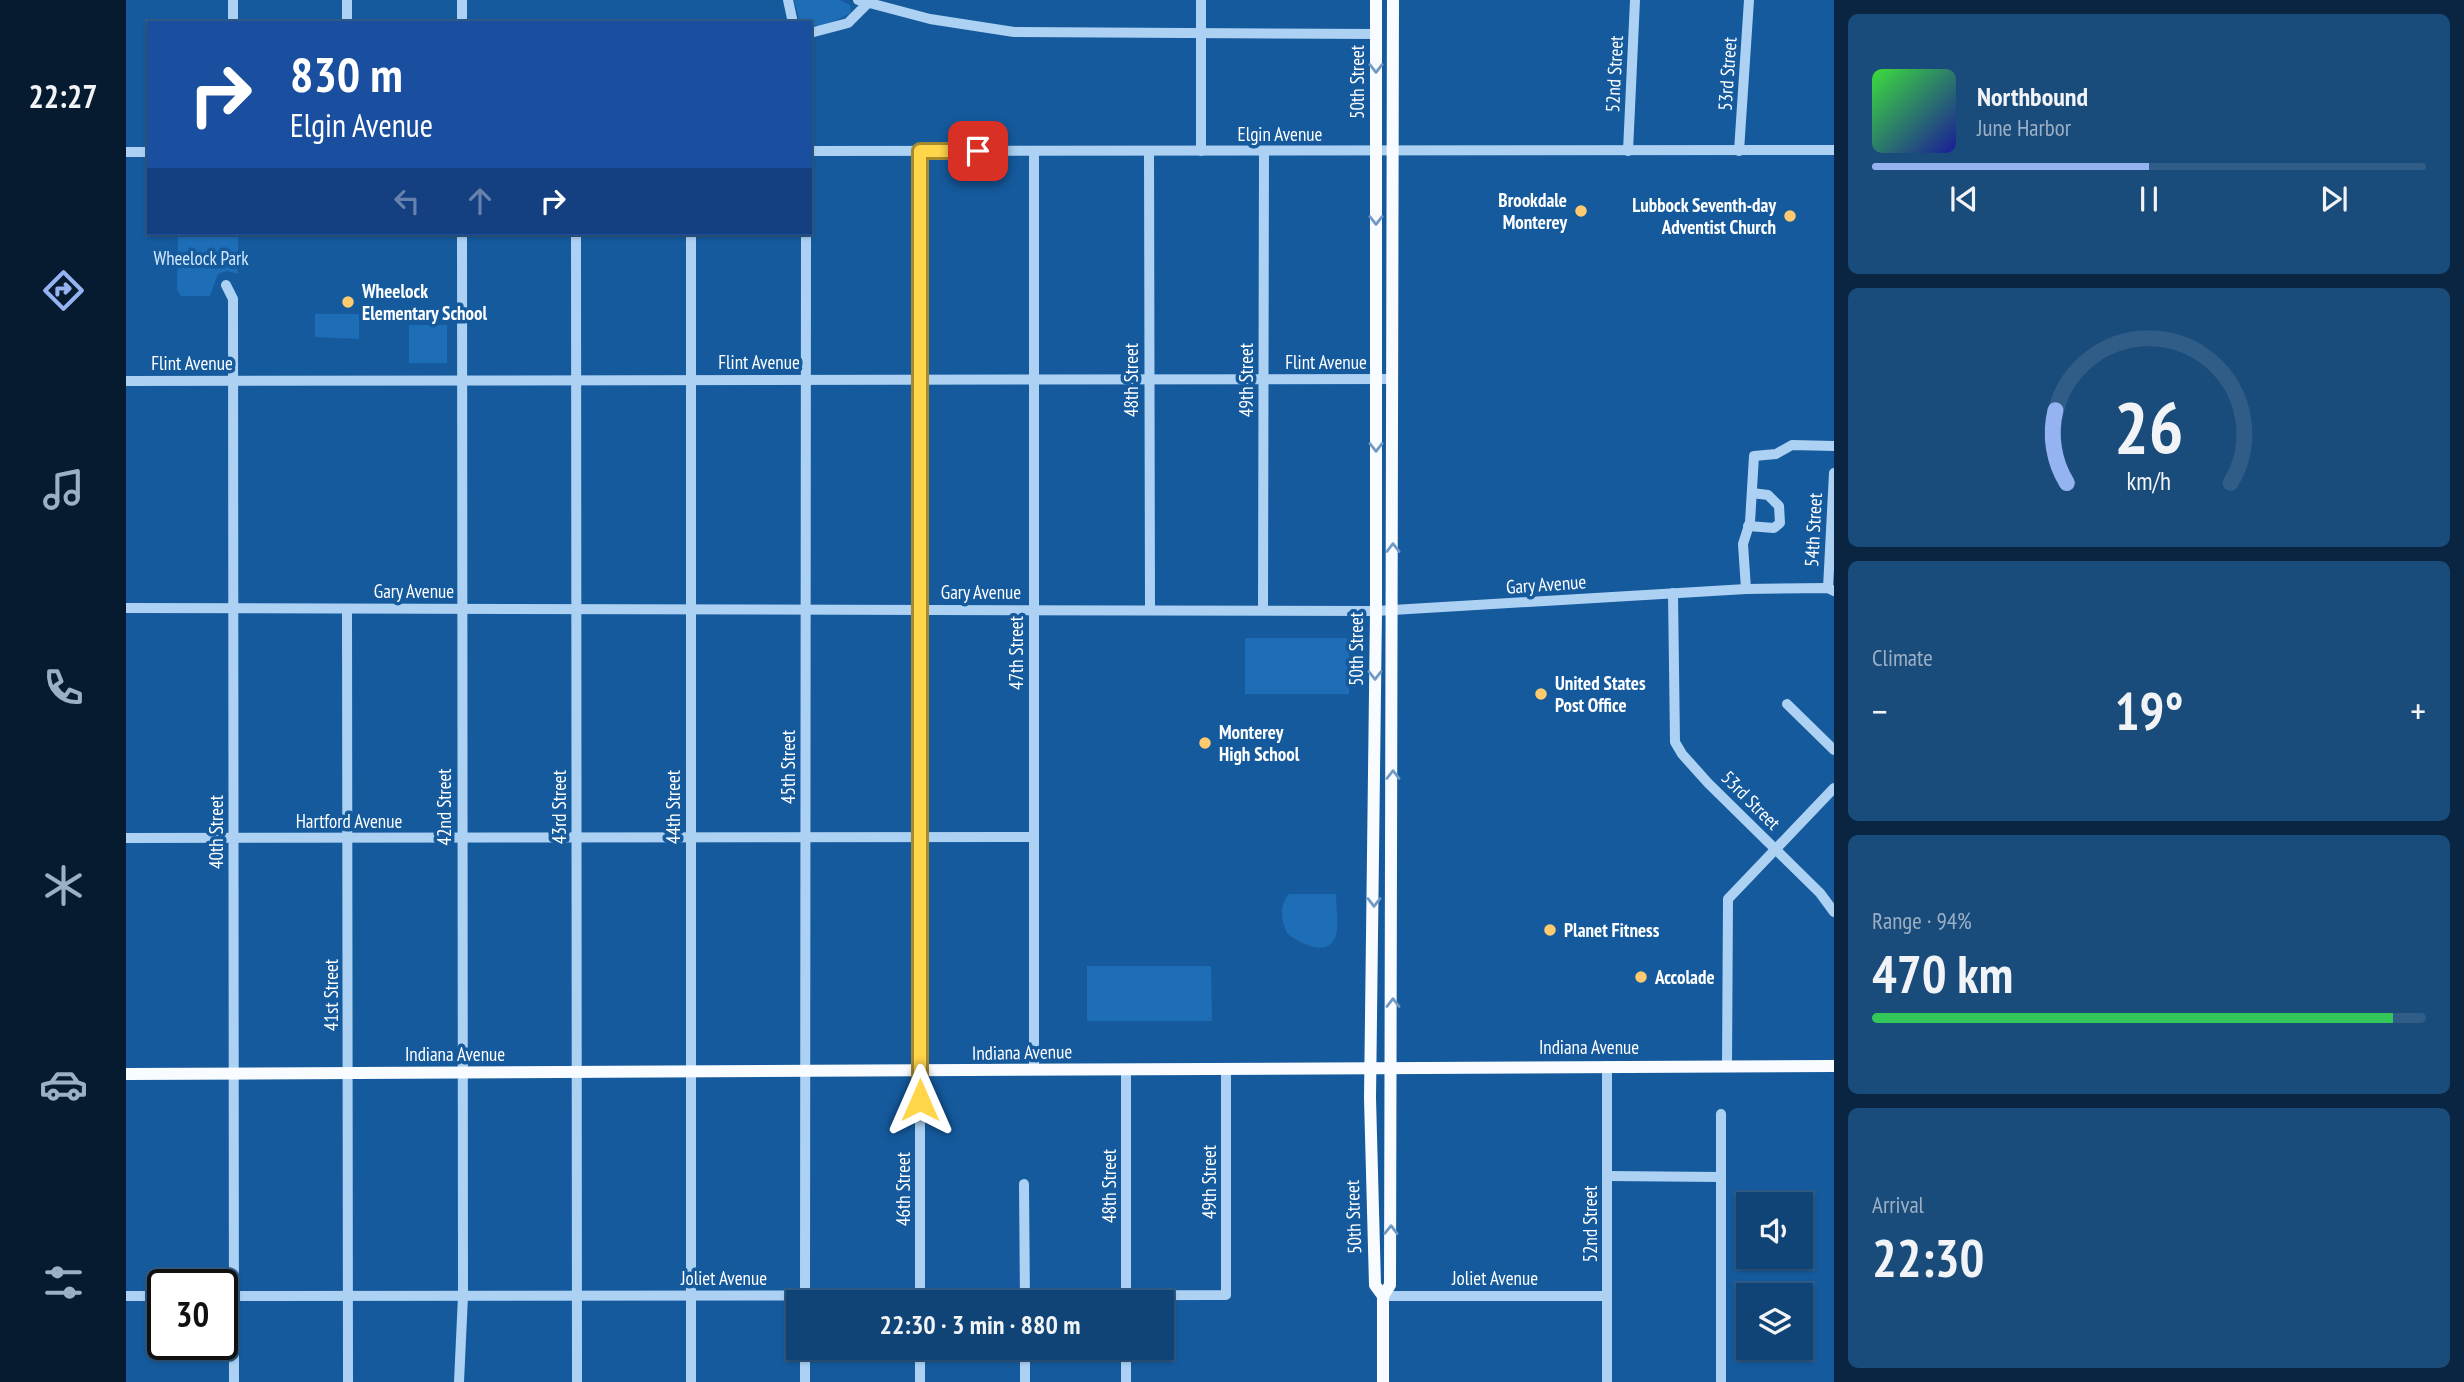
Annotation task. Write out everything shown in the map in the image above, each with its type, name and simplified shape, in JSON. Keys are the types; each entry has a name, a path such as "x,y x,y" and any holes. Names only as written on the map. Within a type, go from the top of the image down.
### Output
{"main road":[{"name":"50th Street","path":"1376,0 1376,611 1370,1164 1375,1285 1383,1296"},
{"name":"50th Street","path":"1383,1382 1383,1296 1390,1285 1392,1068 1393,0"},
{"name":"Indiana Avenue","path":"126,1074 1834,1066"}],"street":[{"path":"233,0 233,21"},
{"path":"347,0 347,21"},
{"path":"462,0 462,21"},
{"path":"788,0 793,21"},
{"path":"858,0 930,19 1014,32 1376,34"},
{"path":"1200,0 1201,151"},
{"name":"52nd Street","path":"1628,151 1635,0"},
{"name":"53rd Street","path":"1739,150 1749,0"},
{"path":"812,32 848,23 871,2"},
{"name":"Elgin Avenue","path":"812,151 1834,150"},
{"name":"46th Street","path":"920,151 920,1290"},
{"name":"47th Street","path":"1034,151 1034,1070"},
{"name":"48th Street","path":"1149,151 1150,609"},
{"name":"49th Street","path":"1264,151 1264,610"},
{"path":"126,152 147,152"},
{"name":"42nd Street","path":"459,1382 463,1296 462,235"},
{"name":"43rd Street","path":"576,235 577,1382"},
{"name":"44th Street","path":"691,235 691,1382"},
{"name":"45th Street","path":"805,1290 806,235"},
{"name":"40th Street","path":"226,285 233,299 234,381 234,1269"},
{"name":"Flint Avenue","path":"126,381 1393,379"},
{"path":"1746,589 1743,544 1748,526 1754,456 1776,454 1792,445 1834,446"},
{"name":"54th Street","path":"1831,590 1834,473"},
{"path":"1748,526 1774,528 1780,523 1779,506 1768,495 1752,493"},
{"name":"Gary Avenue","path":"126,608 1393,611 1746,589 1831,590"},
{"name":"53rd Street","path":"1673,593 1675,741 1682,754 1708,783 1774,848 1728,899 1727,1066"},
{"name":"41st Street","path":"348,609 348,1382"},
{"path":"1787,704 1834,750"},
{"path":"1834,788 1774,848 1820,893 1834,912"},
{"name":"Hartford Avenue","path":"126,838 1034,837"},
{"name":"52nd Street","path":"1607,1066 1607,1382"},
{"name":"48th Street","path":"1126,1070 1126,1290"},
{"name":"49th Street","path":"1226,1295 1227,1070"},
{"path":"1721,1114 1721,1382"},
{"path":"1607,1176 1721,1177"},
{"path":"1024,1184 1025,1290"},
{"name":"Joliet Avenue","path":"1174,1297 1226,1295"},
{"path":"126,1296 147,1296"},
{"name":"Joliet Avenue","path":"238,1296 786,1298"},
{"name":"Joliet Avenue","path":"1383,1296 1607,1296"},
{"name":"40th Street","path":"233,1360 233,1382"},
{"path":"805,1360 805,1382"},
{"path":"920,1360 920,1382"},
{"path":"1025,1360 1025,1382"},
{"path":"1126,1360 1126,1382"}],"green space":[{"path":"794,0 840,0 850,5 851,13 827,25 812,26 812,21 800,21"},
{"name":"Wheelock Park","path":"178,235 238,235 238,274 227,271 218,274 210,296 181,296 177,290"},
{"path":"315,314 359,314 359,339 315,337"},
{"path":"409,325 447,325 447,363 409,363"},
{"path":"1245,638 1349,638 1349,694 1245,694"},
{"path":"1289,894 1336,894 1337,926 1332,942 1320,948 1313,947 1287,933 1282,913"},
{"path":"1087,966 1211,966 1212,1021 1087,1021"}],"place":[{"name":"Brookdale Monterey","path":"1581,211"},
{"name":"Lubbock Seventh-day Adventist Church","path":"1790,216"},
{"name":"Wheelock Elementary School","path":"348,302"},
{"name":"United States Post Office","path":"1541,694"},
{"name":"Monterey High School","path":"1205,743"},
{"name":"Planet Fitness","path":"1550,930"},
{"name":"Accolade","path":"1641,977"}],"route":[{"path":"920,1100 920,151 978,151"}]}
